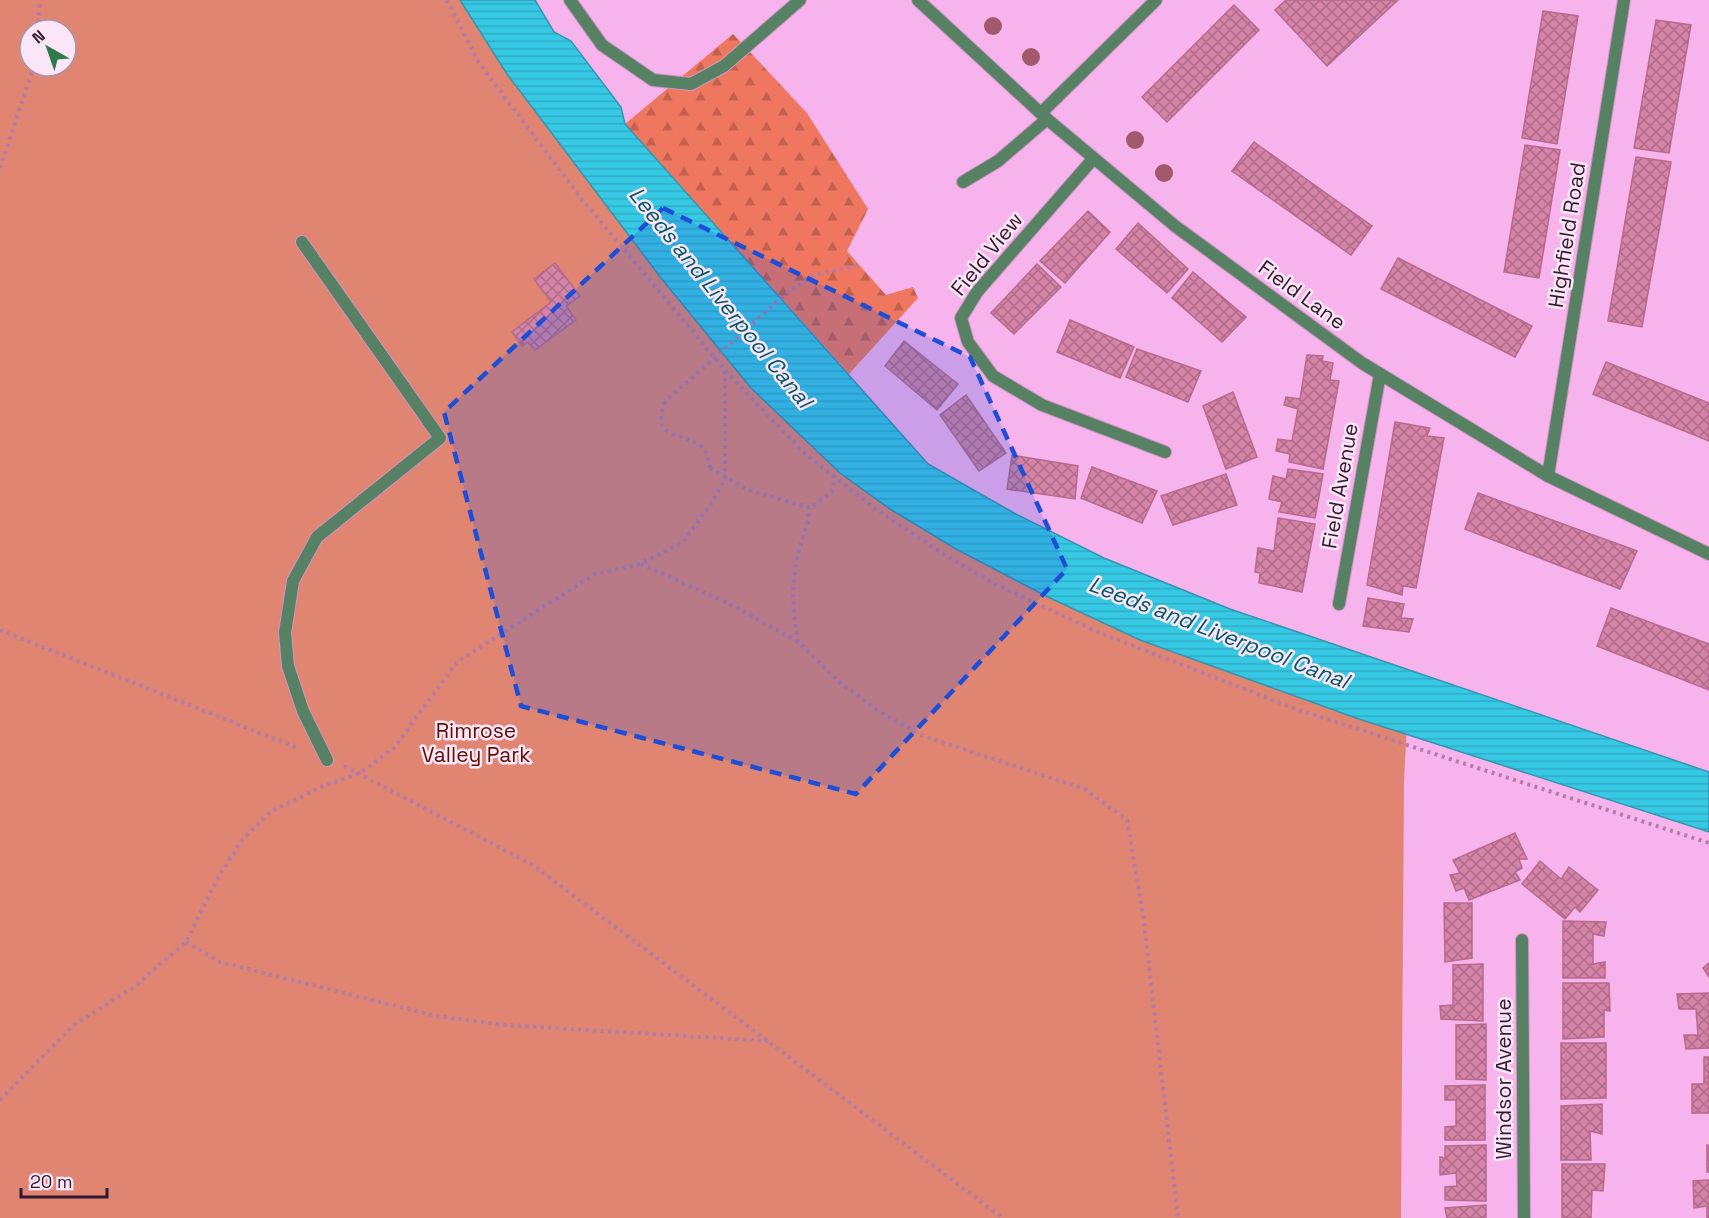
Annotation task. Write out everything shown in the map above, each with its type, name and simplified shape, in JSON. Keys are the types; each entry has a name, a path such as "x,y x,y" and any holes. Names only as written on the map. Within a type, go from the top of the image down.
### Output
{"street":[{"path":"570,0 602,45 619,57 653,80 691,84 724,66 800,0"},
{"name":"Field Lane","path":"918,0 1044,116 1175,226 1380,374 1548,476 1709,554"},
{"path":"963,182 998,161 1156,0"},
{"name":"Highfield Road","path":"1548,476 1624,0"},
{"name":"Field View","path":"1093,159 977,292 961,318 968,342 993,376 1042,405 1165,452"},
{"path":"302,242 440,438 340,515 317,537 293,581 285,633 288,666 303,711 327,760"},
{"name":"Field Avenue","path":"1339,604 1380,374"},
{"name":"Windsor Avenue","path":"1522,940 1524,1218"}],"path":[{"path":"38,18 40,0"},
{"path":"447,0 479,63 581,198 725,370 796,446 878,510 948,557 997,585 1100,633 1296,709 1709,843"},
{"path":"0,168 30,78"},
{"path":"810,508 746,489 725,478 710,468 707,453 698,444 670,435 663,426 660,413 666,401 788,292 815,275 859,265"},
{"path":"0,1100 75,1024 134,987 186,942 219,876 236,849 270,812 321,787 360,773 394,748 457,662 595,574 640,564 683,542 713,501 725,478 725,370"},
{"path":"798,642 792,609 797,558 808,526 810,508 832,492 835,476"},
{"path":"640,564 734,606 798,642 838,681 878,711 923,736 1085,789 1127,820 1143,914 1179,1218"},
{"path":"0,630 360,773 533,865 1003,1218"},
{"path":"186,942 220,962 436,1016 504,1025 770,1041"}],"highlighted area":[{"path":"663,208 970,357 1067,569 856,794 521,706 444,412"}],"green space":[{"name":"Rimrose Valley Park","path":"0,0 495,0 874,461 1408,703 1404,782 1401,1218 0,1218"},
{"path":"733,34 807,113 868,209 847,251 886,295 913,287 918,298 849,374 625,124"}],"water":[{"name":"Leeds and Liverpool Canal","path":"460,0 535,0 554,32 571,41 621,107 625,124 928,464 1014,513 1104,558 1230,609 1709,772 1709,832 1356,718 1140,640 1048,597 956,549 890,509 840,473 751,388 661,278 507,74"}],"building":[{"path":"1286,0 1398,0 1327,66 1275,10"},
{"path":"1234,5 1259,30 1167,122 1142,97"},
{"path":"1543,11 1578,16 1557,144 1522,138"},
{"path":"1656,20 1691,25 1669,153 1634,148"},
{"path":"1254,142 1372,226 1351,255 1232,171"},
{"path":"1525,145 1560,150 1539,278 1504,272"},
{"path":"1636,157 1671,162 1642,327 1608,321"},
{"path":"1088,211 1110,232 1065,283 1040,261"},
{"path":"1138,223 1188,269 1167,293 1116,249"},
{"path":"1398,258 1532,326 1515,357 1381,289"},
{"path":"555,263 580,296 566,306 576,320 535,350 528,342 522,346 512,332 551,302 534,279"},
{"path":"1037,264 1061,287 1014,334 991,313"},
{"path":"1193,272 1246,317 1222,342 1172,298"},
{"path":"1070,320 1134,347 1120,378 1057,352"},
{"path":"904,341 958,384 937,410 885,366"},
{"path":"1137,349 1201,371 1188,402 1126,377"},
{"path":"1307,355 1323,356 1322,361 1333,363 1330,380 1339,381 1323,469 1289,462 1290,454 1276,451 1278,439 1292,441 1298,409 1284,405 1286,397 1300,399"},
{"path":"1606,362 1709,403 1709,441 1593,394"},
{"path":"1233,392 1257,457 1226,469 1203,406"},
{"path":"966,395 1006,453 979,471 940,415"},
{"path":"1395,422 1430,428 1427,436 1444,438 1416,588 1403,586 1402,595 1367,585"},
{"path":"1012,455 1078,466 1075,499 1007,489"},
{"path":"1092,467 1157,491 1142,523 1081,498"},
{"path":"1288,469 1323,474 1315,518 1279,512 1282,502 1269,499 1273,476 1286,479"},
{"path":"1226,474 1237,505 1173,525 1161,496"},
{"path":"1478,493 1637,551 1620,589 1465,529"},
{"path":"1278,518 1315,524 1302,592 1259,583 1260,573 1255,572 1258,548 1274,551"},
{"path":"1368,598 1404,604 1401,618 1413,619 1409,632 1363,626"},
{"path":"1611,608 1709,644 1709,690 1597,646"},
{"path":"1515,833 1527,859 1519,859 1522,868 1515,872 1520,880 1469,900 1464,888 1456,891 1450,875 1460,873 1453,860"},
{"path":"1540,861 1561,879 1569,867 1598,890 1580,912 1575,907 1565,919 1522,884"},
{"path":"1444,903 1472,903 1472,958 1445,962"},
{"path":"1563,921 1606,922 1604,936 1593,934 1593,964 1605,962 1605,978 1563,978"},
{"path":"1709,963 1709,977 1703,968"},
{"path":"1483,964 1483,1021 1441,1019 1440,1006 1453,1005 1453,965"},
{"path":"1563,983 1609,983 1610,1011 1604,1010 1604,1037 1563,1039"},
{"path":"1709,993 1709,1048 1686,1049 1684,1035 1698,1035 1696,1009 1679,1009 1677,994"},
{"path":"1486,1024 1486,1080 1456,1079 1456,1025"},
{"path":"1561,1043 1606,1043 1606,1098 1561,1099"},
{"path":"1704,1057 1709,1057 1709,1113 1692,1113 1692,1084 1704,1084"},
{"path":"1485,1085 1485,1140 1445,1140 1445,1127 1456,1126 1456,1100 1445,1100 1445,1086"},
{"path":"1602,1104 1602,1134 1590,1131 1591,1160 1561,1160 1561,1106"},
{"path":"1486,1145 1486,1201 1445,1200 1445,1187 1457,1186 1456,1173 1440,1175 1440,1157 1445,1158 1445,1146"},
{"path":"1707,1145 1709,1146 1709,1172 1707,1172"},
{"path":"1562,1164 1605,1164 1603,1191 1592,1190 1591,1218 1562,1218"},
{"path":"1709,1180 1709,1218 1707,1218 1707,1206 1694,1208 1693,1181"},
{"path":"1486,1205 1486,1218 1447,1218 1445,1208"}]}
